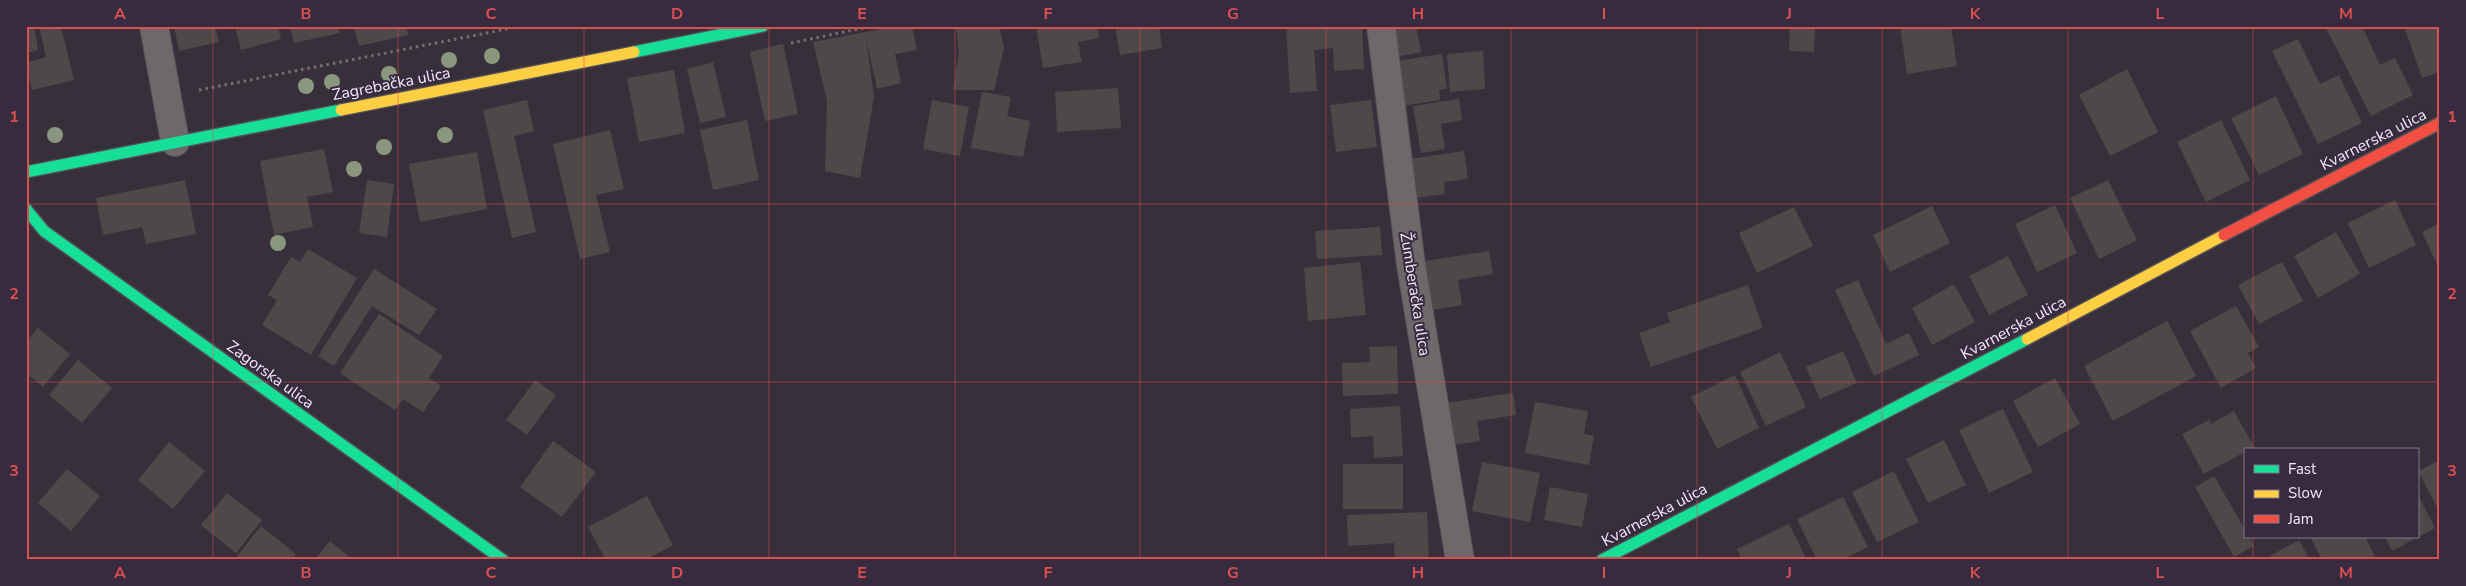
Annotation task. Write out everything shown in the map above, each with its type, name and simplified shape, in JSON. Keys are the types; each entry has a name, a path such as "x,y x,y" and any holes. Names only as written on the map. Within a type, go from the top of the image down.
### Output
{"street":[{"path":"154,26 175,142"},
{"name":"Zagrebačka ulica","path":"26,172 763,26"},
{"name":"Žumberačka ulica","path":"1381,26 1410,265 1460,560"},
{"name":"Kvarnerska ulica","path":"1602,560 2440,123"},
{"name":"Zagorska ulica","path":"26,209 44,231 503,560"}],"path":[{"path":"167,97 522,26"}],"building":[{"path":"26,26 34,26 38,50 26,53"},
{"path":"39,26 61,26 74,80 32,90 26,63 46,57"},
{"path":"174,26 215,26 219,42 179,51"},
{"path":"235,26 278,26 281,39 241,50"},
{"path":"290,26 338,26 340,33 294,43"},
{"path":"354,26 406,26 408,35 359,46"},
{"path":"897,26 912,26 917,50 895,54 901,83 877,89 866,37 874,97 860,178 825,171 827,101 813,42"},
{"path":"956,26 999,26 1004,48 994,90 953,90 959,52"},
{"path":"1036,26 1097,26 1099,38 1078,42 1082,62 1043,68"},
{"path":"1115,26 1159,26 1162,48 1120,55"},
{"path":"1286,26 1362,26 1364,69 1334,71 1333,48 1314,50 1317,91 1290,93"},
{"path":"1390,26 1416,26 1421,52 1396,57"},
{"path":"1790,26 1815,26 1814,52 1789,51"},
{"path":"1900,26 1951,26 1957,66 1907,74"},
{"path":"2325,26 2362,26 2380,65 2395,58 2413,95 2371,116"},
{"path":"2404,26 2440,26 2440,72 2422,78"},
{"path":"2298,39 2320,84 2339,75 2362,123 2318,144 2272,51"},
{"path":"783,44 798,114 765,121 750,52"},
{"path":"1483,51 1485,89 1450,92 1447,54"},
{"path":"1442,54 1447,89 1439,90 1440,100 1402,106 1396,61"},
{"path":"713,62 726,117 700,123 687,69"},
{"path":"2127,69 2158,132 2110,156 2079,95"},
{"path":"674,70 685,133 639,142 627,78"},
{"path":"1118,88 1121,128 1057,132 1055,92"},
{"path":"982,92 1011,97 1007,116 1030,121 1023,157 971,148"},
{"path":"2276,96 2303,154 2259,175 2231,118"},
{"path":"1459,99 1462,120 1441,124 1445,149 1421,153 1413,106"},
{"path":"527,100 534,131 514,136 536,232 512,238 483,110"},
{"path":"932,100 969,107 960,156 923,149"},
{"path":"1371,100 1377,147 1336,152 1330,105"},
{"path":"747,120 759,180 713,190 700,130"},
{"path":"2221,120 2250,180 2206,202 2177,142"},
{"path":"610,130 624,189 596,195 610,252 580,259 553,144"},
{"path":"324,149 333,192 307,197 313,227 274,235 260,161"},
{"path":"1464,151 1468,179 1444,182 1445,194 1415,198 1409,159"},
{"path":"477,152 487,209 420,222 409,164"},
{"path":"185,180 196,234 146,244 142,227 103,235 96,198"},
{"path":"367,180 394,184 387,237 359,233"},
{"path":"2108,180 2137,240 2099,259 2070,198"},
{"path":"2395,200 2416,245 2369,268 2348,223"},
{"path":"2055,205 2077,253 2037,272 2015,224"},
{"path":"1932,206 1950,243 1890,272 1873,235"},
{"path":"1794,207 1813,246 1757,273 1739,233"},
{"path":"2440,223 2440,271 2422,232"},
{"path":"1380,227 1382,255 1317,259 1315,231"},
{"path":"2336,232 2360,274 2318,298 2294,256"},
{"path":"308,249 357,278 311,355 262,325 277,300 268,295 291,257 300,262"},
{"path":"1489,251 1493,274 1458,280 1462,305 1433,310 1425,261"},
{"path":"2008,256 2028,295 1989,315 1969,276"},
{"path":"1360,262 1366,315 1308,321 1304,268"},
{"path":"2282,262 2303,301 2259,324 2238,285"},
{"path":"374,269 437,309 419,335 372,306 334,366 318,356"},
{"path":"1858,280 1886,344 1909,333 1919,355 1874,376 1835,290"},
{"path":"1954,284 1975,322 1932,345 1912,308"},
{"path":"1748,285 1763,328 1651,367 1639,333 1670,322 1667,313"},
{"path":"2236,306 2259,347 2248,353 2256,368 2221,388 2190,331"},
{"path":"379,314 443,356 429,378 441,386 423,412 403,399 395,410 340,373"},
{"path":"2167,321 2196,376 2113,421 2084,366"},
{"path":"38,328 70,354 43,387 26,373 26,342"},
{"path":"1397,346 1398,394 1343,396 1342,363 1370,362 1369,347"},
{"path":"1843,351 1857,383 1820,399 1806,367"},
{"path":"1780,352 1806,407 1766,426 1740,372"},
{"path":"78,360 112,388 82,423 49,395"},
{"path":"1735,375 1759,428 1717,449 1691,397"},
{"path":"2055,378 2080,424 2038,447 2013,401"},
{"path":"535,380 556,395 527,435 506,420"},
{"path":"1513,393 1516,415 1477,421 1480,441 1452,445 1446,403"},
{"path":"1535,402 1588,411 1584,434 1594,436 1589,465 1525,453"},
{"path":"1400,406 1403,456 1374,458 1373,436 1351,438 1350,409"},
{"path":"2003,409 2033,472 1989,493 1959,430"},
{"path":"2234,411 2254,447 2244,448 2244,452 2204,474 2182,434 2209,420 2211,424"},
{"path":"1944,440 1966,485 1928,503 1906,459"},
{"path":"553,441 596,472 562,517 520,487"},
{"path":"169,442 205,471 173,509 138,480"},
{"path":"2440,460 2440,513 2418,471"},
{"path":"1482,462 1540,473 1530,522 1472,511"},
{"path":"1343,464 1403,464 1403,509 1343,509"},
{"path":"67,469 100,496 71,531 38,503"},
{"path":"1894,471 1919,522 1877,542 1852,492"},
{"path":"2214,476 2244,528 2244,538 2250,538 2254,546 2234,557 2195,487"},
{"path":"1550,487 1588,494 1582,527 1544,520"},
{"path":"227,493 262,520 236,553 201,525"},
{"path":"2418,495 2435,528 2418,537"},
{"path":"647,496 673,545 645,560 606,560 588,527"},
{"path":"1843,497 1868,547 1842,560 1817,560 1797,519"},
{"path":"1427,512 1429,560 1395,560 1394,543 1348,546 1347,515"},
{"path":"1789,524 1807,560 1742,560 1737,549"},
{"path":"261,526 296,554 291,560 234,560"},
{"path":"2311,538 2366,538 2377,560 2322,560"},
{"path":"2386,538 2416,538 2392,551"},
{"path":"2299,540 2310,560 2263,560"},
{"path":"330,541 353,560 314,560"}],"traffic: fast":[{"path":"634,52 763,26"},
{"path":"26,172 341,110"},
{"path":"26,209 44,231 503,560"},
{"path":"1602,560 2027,339"}],"traffic: slow":[{"path":"341,110 634,52"},
{"path":"2027,339 2224,235"}],"traffic: jam":[{"path":"2224,235 2440,123"}]}
